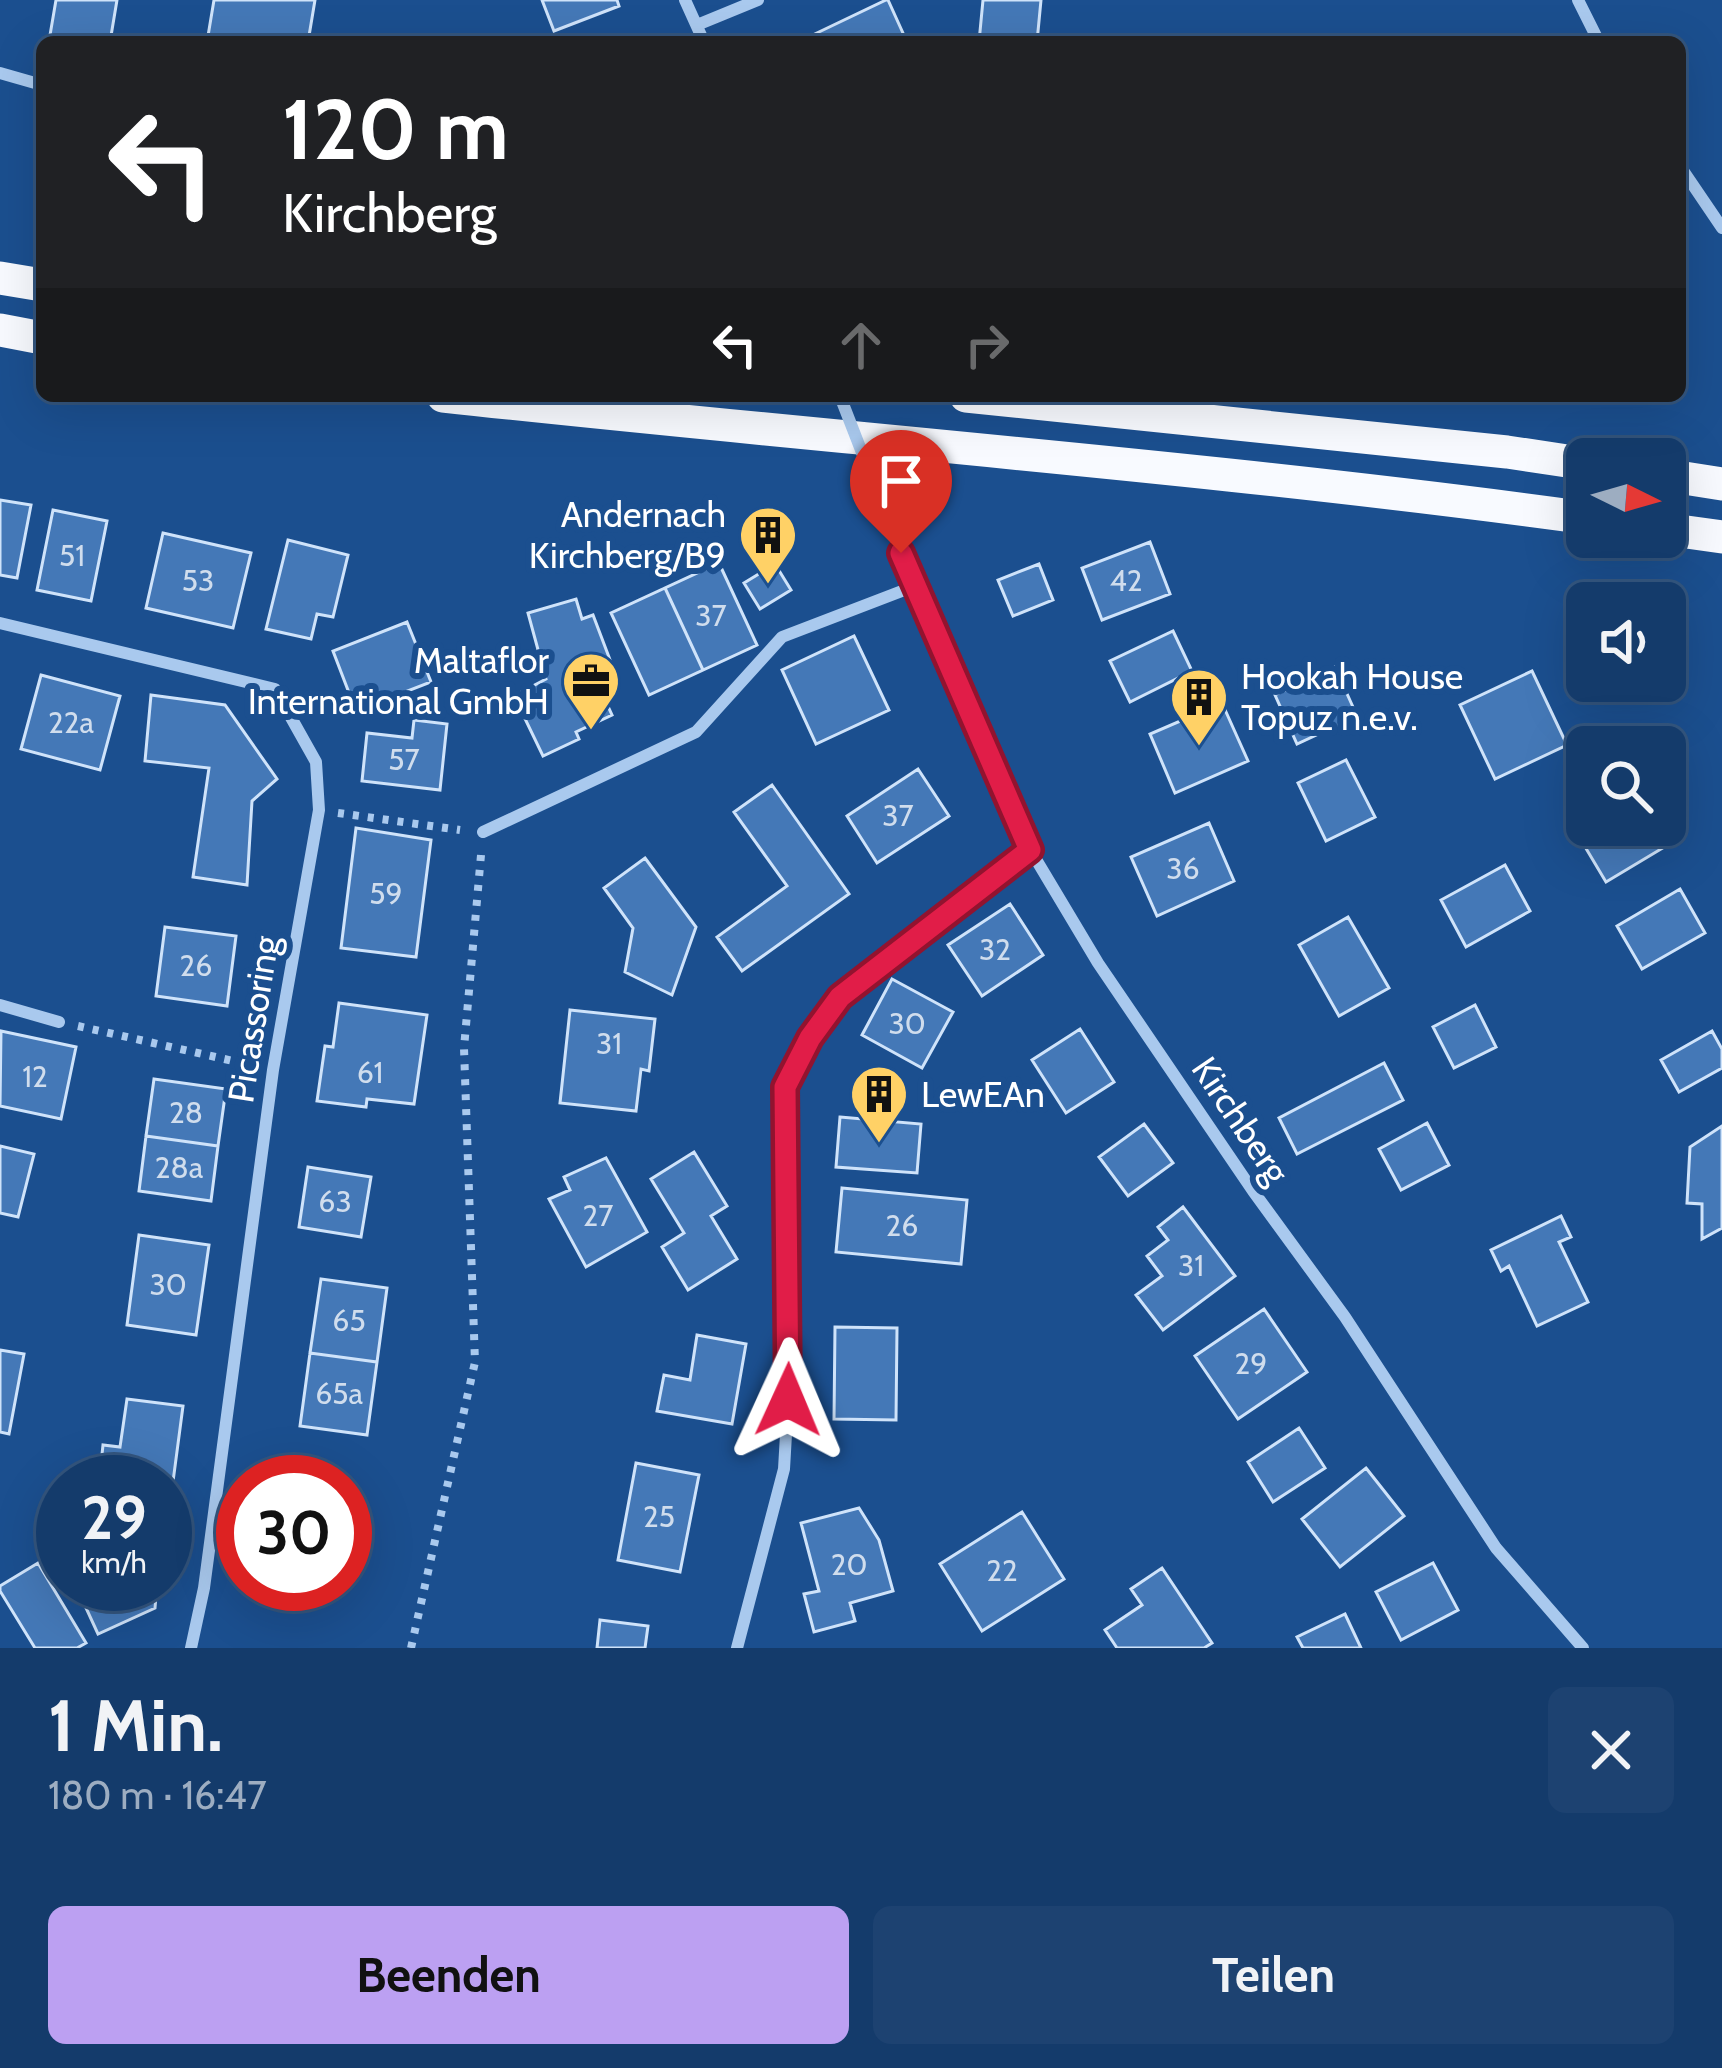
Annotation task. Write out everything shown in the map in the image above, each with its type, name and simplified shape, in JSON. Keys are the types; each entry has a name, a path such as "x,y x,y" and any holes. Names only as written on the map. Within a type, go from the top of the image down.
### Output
{"highway":[{"path":"0,278 36,284"},
{"path":"0,331 36,337"},
{"path":"497,402 1108,461 1566,516"},
{"path":"1024,402 1566,461"},
{"path":"1686,479 1722,484"},
{"path":"1686,532 1722,537"}],"street":[{"path":"686,0 702,36"},
{"path":"698,25 758,0"},
{"path":"1578,0 1596,36"},
{"path":"0,73 36,84"},
{"path":"1686,175 1722,228"},
{"name":"Kirchberg","path":"842,402 901,553 1030,850 1097,964 1358,1336 1496,1548 1583,1648"},
{"path":"482,832 696,732 782,637 915,586"},
{"name":"Picassoring","path":"0,623 275,689 316,761 319,810 274,1070 204,1588 191,1648"},
{"path":"737,1648 784,1469 790,1365 785,1087 810,1038 840,997 1030,850"},
{"path":"0,1005 59,1022"}],"path":[{"path":"319,810 482,832 464,1048 475,1362 410,1648"},
{"path":"59,1022 274,1070"}],"building":[{"path":"56,0 117,0 111,36 50,36"},
{"path":"214,0 315,0 309,36 208,36"},
{"path":"542,0 617,0 619,6 554,31"},
{"path":"886,0 904,36 811,36"},
{"path":"983,0 1041,0 1038,36 980,36"},
{"path":"0,500 31,505 17,578 0,575"},
{"path":"53,510 107,521 91,601 37,590"},
{"path":"163,533 251,553 233,628 146,608"},
{"path":"288,540 348,555 333,617 317,614 311,639 266,629"},
{"path":"1150,542 1170,594 1102,620 1082,568"},
{"path":"719,563 757,645 703,670 665,588"},
{"name":"Andernach Kirchberg/B9","path":"775,564 791,590 760,609 744,583"},
{"path":"1039,564 1053,600 1013,616 998,580"},
{"path":"665,588 703,670 649,695 611,613"},
{"path":"576,599 582,619 593,615 615,673 604,678 610,690 602,693 612,715 576,732 579,739 543,756 514,696 546,679 528,613"},
{"path":"407,622 431,682 356,711 333,651"},
{"path":"1173,631 1192,671 1130,702 1110,661"},
{"path":"854,636 889,710 816,744 782,670"},
{"path":"1335,667 1357,716 1297,744 1275,695"},
{"path":"1532,671 1566,745 1495,779 1460,705"},
{"path":"41,675 120,696 100,770 21,749"},
{"path":"151,695 225,705 277,779 252,801 247,885 193,877 209,768 145,761"},
{"name":"Hookah House Topuz n.e.v.","path":"1222,703 1248,761 1175,793 1150,734"},
{"path":"414,720 447,724 440,790 362,781 367,733 412,738"},
{"path":"1346,760 1375,817 1326,841 1298,783"},
{"path":"918,769 949,816 877,863 847,816"},
{"path":"772,785 849,894 742,971 717,937 787,886 734,812"},
{"path":"1209,823 1234,881 1157,916 1131,857"},
{"path":"356,828 431,840 416,957 341,948"},
{"path":"1585,846 1666,846 1606,882"},
{"path":"645,858 696,927 672,995 625,972 633,928 604,888"},
{"path":"1505,865 1530,911 1466,947 1441,900"},
{"path":"1680,889 1705,933 1642,969 1617,926"},
{"path":"1010,904 1043,955 982,996 948,945"},
{"path":"1348,917 1389,988 1339,1016 1299,945"},
{"path":"165,927 236,936 227,1006 156,996"},
{"path":"892,979 953,1012 922,1068 862,1035"},
{"path":"339,1003 427,1015 414,1104 367,1099 366,1107 317,1101 325,1046 333,1047"},
{"path":"1475,1005 1496,1047 1454,1068 1433,1027"},
{"path":"570,1010 655,1019 649,1071 641,1069 636,1111 560,1103"},
{"path":"1080,1029 1114,1082 1066,1113 1032,1060"},
{"path":"1,1031 76,1047 61,1119 0,1106"},
{"path":"1712,1031 1722,1049 1722,1068 1679,1092 1661,1060"},
{"path":"1384,1063 1403,1100 1297,1154 1279,1118"},
{"path":"154,1079 226,1089 218,1146 146,1136"},
{"name":"LewEAn","path":"840,1117 921,1124 917,1173 836,1167"},
{"path":"1427,1123 1449,1165 1401,1190 1379,1149"},
{"path":"1144,1124 1173,1163 1128,1196 1099,1157"},
{"path":"1722,1126 1722,1228 1702,1239 1702,1204 1687,1203 1690,1147"},
{"path":"146,1136 218,1146 211,1201 139,1191"},
{"path":"0,1146 34,1154 18,1217 0,1213"},
{"path":"694,1152 727,1206 711,1216 737,1259 688,1290 662,1247 684,1233 651,1179"},
{"path":"606,1158 647,1232 586,1267 549,1199 570,1190 564,1177"},
{"path":"308,1167 371,1177 361,1237 299,1227"},
{"path":"842,1188 967,1200 961,1264 836,1252"},
{"path":"1183,1207 1235,1276 1163,1330 1136,1295 1162,1276 1147,1256 1168,1240 1158,1227"},
{"path":"1561,1216 1571,1237 1559,1242 1588,1302 1537,1326 1509,1266 1501,1271 1491,1250"},
{"path":"139,1235 209,1245 196,1335 127,1325"},
{"path":"321,1279 387,1288 377,1362 310,1353"},
{"path":"1264,1309 1307,1372 1238,1419 1195,1356"},
{"path":"835,1327 897,1328 896,1420 834,1419"},
{"path":"697,1335 746,1344 732,1424 657,1411 664,1375 690,1380"},
{"path":"0,1350 24,1354 9,1434 0,1432"},
{"path":"310,1353 377,1362 367,1435 300,1426"},
{"path":"127,1399 183,1406 177,1455 102,1455 103,1445 120,1447"},
{"path":"1299,1428 1325,1468 1273,1502 1248,1462"},
{"path":"636,1463 699,1475 680,1572 618,1560"},
{"path":"1366,1468 1404,1516 1340,1567 1302,1519"},
{"path":"859,1508 879,1540 893,1591 850,1603 855,1621 814,1632 804,1594 819,1591 801,1523"},
{"path":"1022,1512 1064,1579 982,1631 940,1564"},
{"path":"1433,1563 1458,1610 1401,1640 1376,1592"},
{"path":"36,1564 36,1611 67,1611 86,1643 77,1648 35,1648 0,1586"},
{"path":"1162,1568 1212,1643 1204,1648 1117,1648 1105,1630 1142,1605 1131,1589"},
{"path":"87,1611 148,1611 98,1634"},
{"path":"1345,1614 1361,1648 1303,1648 1297,1637"},
{"path":"600,1620 648,1626 645,1648 597,1648"}],"place":[{"name":"Andernach Kirchberg/B9","path":"768,586"},
{"name":"Maltaflor International GmbH","path":"591,732"},
{"name":"Hookah House Topuz n.e.v.","path":"1199,748"},
{"name":"LewEAn","path":"879,1145"}],"route":[{"path":"788,1400 785,1087 810,1038 840,997 1030,850 901,553"}]}
